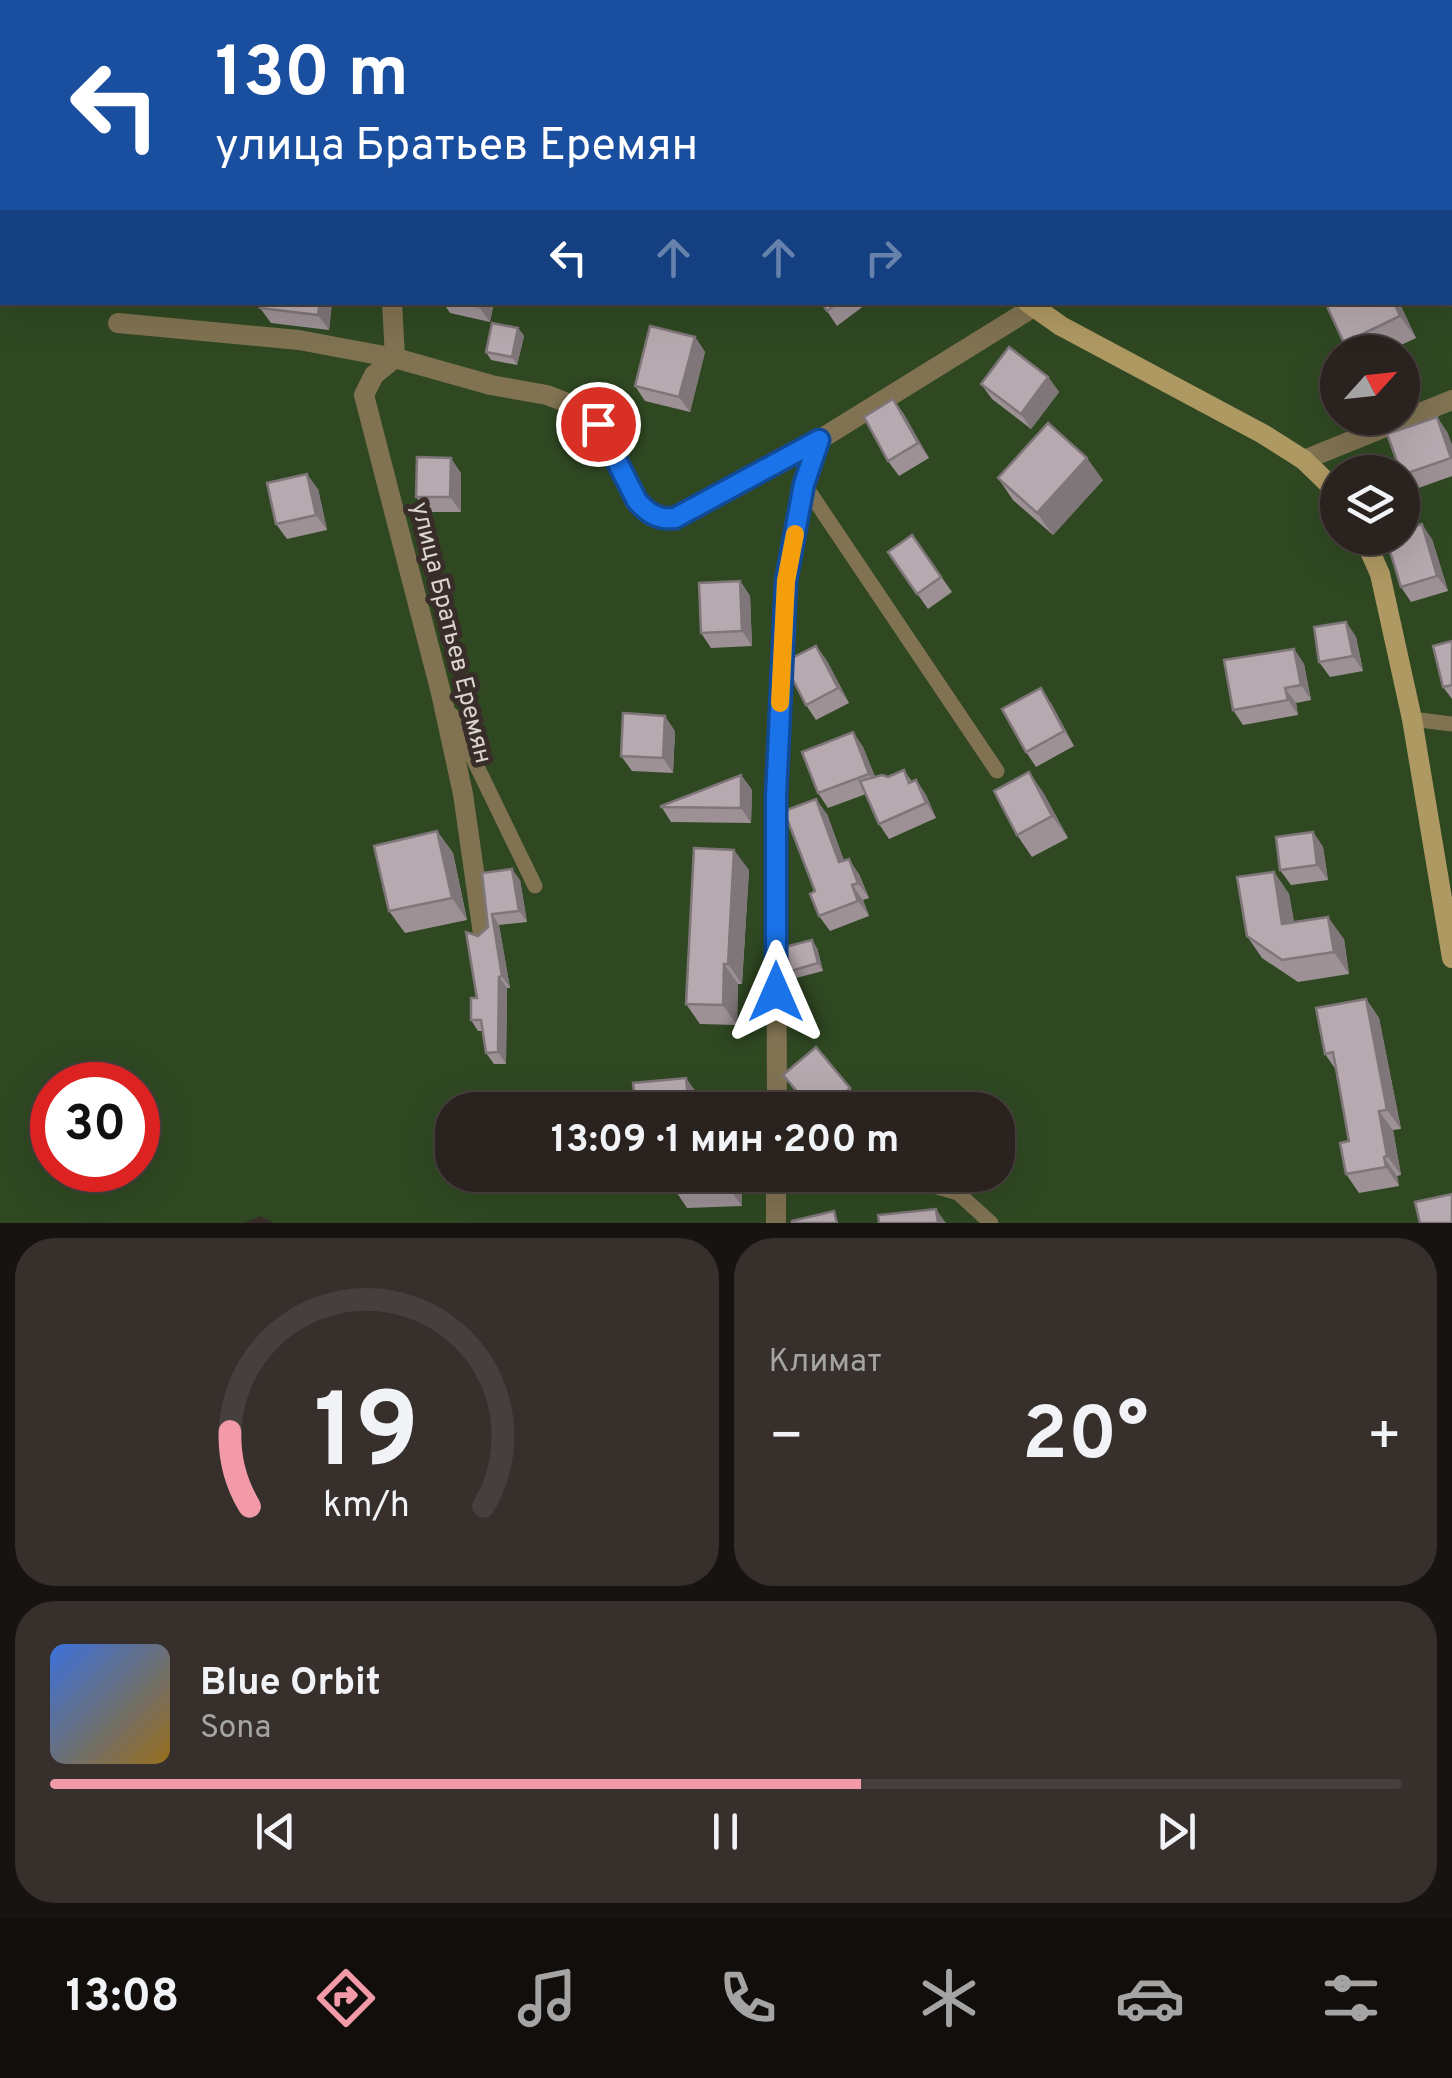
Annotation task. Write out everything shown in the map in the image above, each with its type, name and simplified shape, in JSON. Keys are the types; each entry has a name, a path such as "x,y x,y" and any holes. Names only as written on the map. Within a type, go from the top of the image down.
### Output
{"street":[{"path":"392,305 395,358"},
{"path":"118,323 299,340 395,358 491,385 548,395 583,409 598,424 637,501 646,512 662,519 675,518 819,440 1033,305"},
{"path":"1037,305 1304,460 1320,476"},
{"name":"улица Братьев Еремян","path":"395,358 374,375 364,395 441,694 463,794 483,934"},
{"path":"1304,460 1452,400"},
{"path":"777,1092 777,778 786,581 804,484 819,440"},
{"path":"1372,555 1380,574 1412,719 1452,958"},
{"path":"776,1192 776,1223"}],"lane":[{"path":"804,484 997,771"},
{"path":"441,694 536,886"},
{"path":"1412,719 1452,724"},
{"path":"955,1192 990,1223"}],"green space":[{"path":"0,305 1452,305 1452,1223 274,1223 261,1216 244,1223 0,1223"}],"building":[{"path":"260,305 320,305 318,315 260,308"},
{"path":"1326,305 1395,305 1400,316 1361,335 1340,335"},
{"path":"492,323 518,328 512,357 486,352"},
{"path":"650,326 695,337 679,397 635,386"},
{"path":"1009,347 1048,377 1021,414 981,384"},
{"path":"893,399 918,443 888,461 864,417"},
{"path":"1437,417 1451,458 1420,469 1420,455 1395,455 1387,435 1420,435 1420,423"},
{"path":"1048,423 1087,458 1037,513 998,478"},
{"path":"417,457 451,458 450,497 416,497"},
{"path":"307,474 316,515 276,524 267,483"},
{"path":"1420,525 1437,576 1401,587 1391,555 1420,555"},
{"path":"912,535 941,577 917,594 888,552"},
{"path":"740,581 742,631 701,633 699,583"},
{"path":"1346,622 1353,656 1319,662 1314,627"},
{"path":"1452,641 1452,685 1443,687 1433,646"},
{"path":"816,646 838,688 806,705 784,662"},
{"path":"1294,649 1301,685 1285,688 1288,700 1233,710 1224,660"},
{"path":"1041,688 1064,731 1026,752 1002,709"},
{"path":"623,713 665,716 663,758 621,756"},
{"path":"853,732 869,774 818,793 802,752"},
{"path":"904,770 909,783 916,780 926,803 879,824 860,781"},
{"path":"1029,772 1052,816 1017,835 994,791"},
{"path":"741,775 741,808 661,807 661,806"},
{"path":"816,799 839,862 849,859 858,883 852,885 858,901 819,916 810,894 815,891 784,811"},
{"path":"437,831 452,898 389,911 374,846"},
{"path":"1313,832 1317,865 1280,870 1276,837"},
{"path":"694,848 734,850 723,1005 686,1004"},
{"path":"512,869 519,911 492,914 502,976 498,1052 486,1053 481,1020 471,1020 471,998 477,998 466,932 478,936 488,927 482,873"},
{"path":"1274,872 1282,924 1328,917 1334,952 1282,960 1247,936 1237,877"},
{"path":"812,940 818,963 791,971 785,947"},
{"path":"1366,999 1387,1110 1379,1111 1386,1167 1346,1174 1340,1143 1349,1141 1333,1052 1325,1054 1316,1008"},
{"path":"816,1047 850,1088 846,1092 798,1092 783,1075"},
{"path":"686,1078 687,1092 634,1092 633,1083"},
{"path":"1452,1194 1452,1223 1420,1223 1415,1202"},
{"path":"936,1209 938,1223 879,1223 878,1215"},
{"path":"834,1211 837,1223 792,1223 792,1221"}],"slow traffic":[{"path":"780,703 786,581 795,534"}],"route":[{"path":"598,424 637,501 646,512 662,519 675,518 819,440 804,484 786,581 776,797 776,992"}]}
